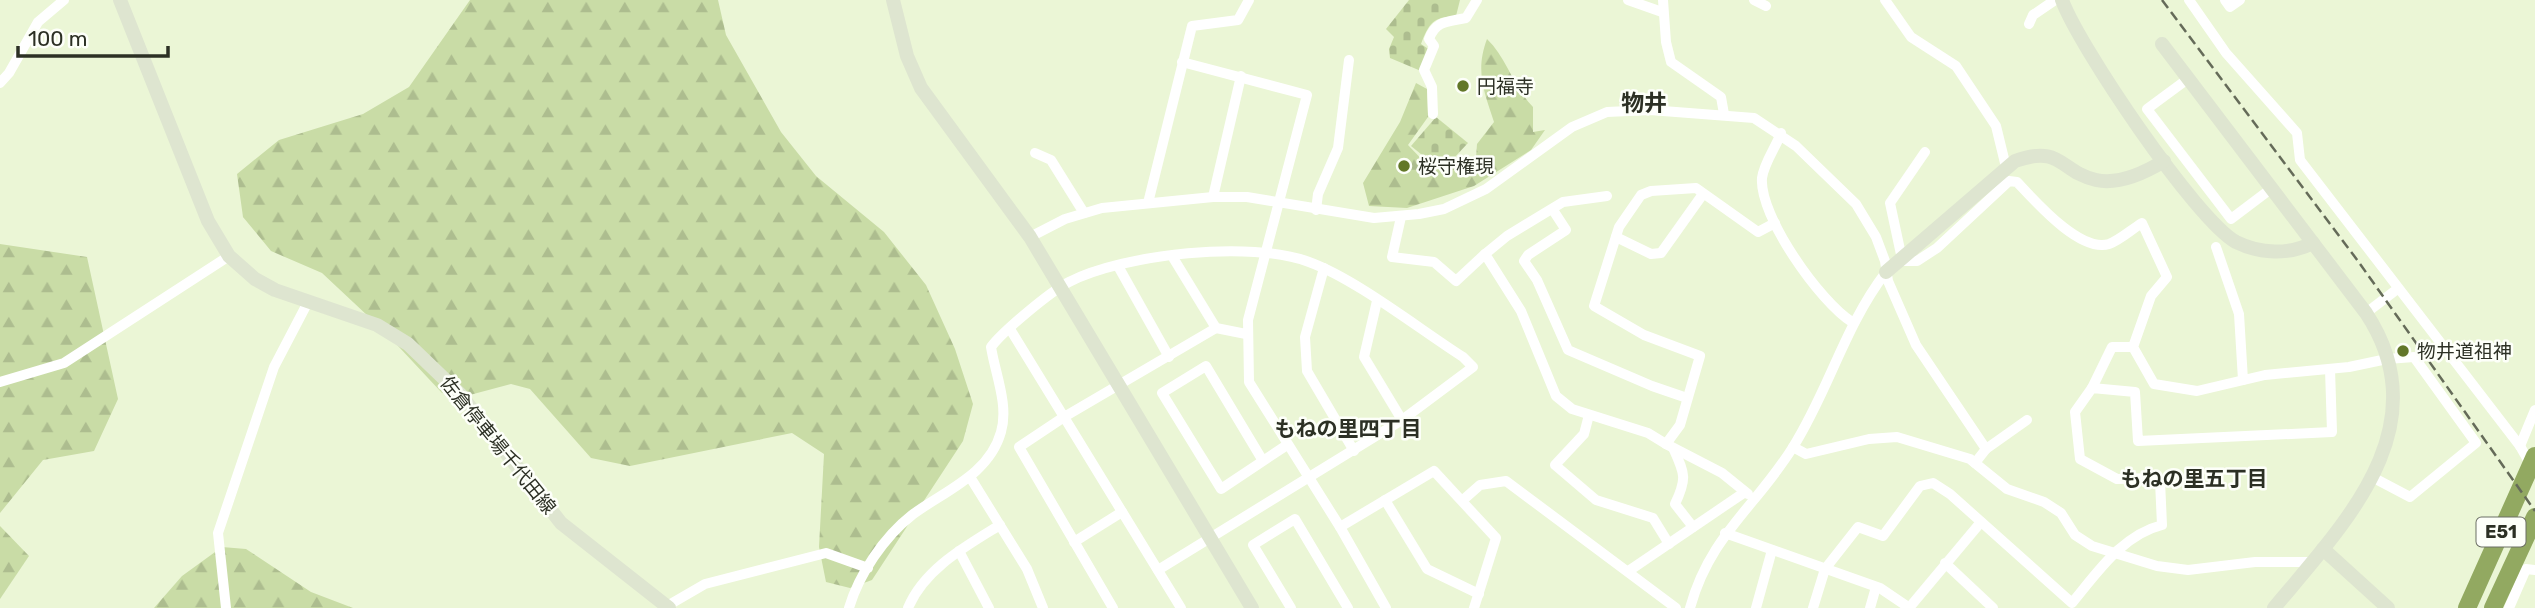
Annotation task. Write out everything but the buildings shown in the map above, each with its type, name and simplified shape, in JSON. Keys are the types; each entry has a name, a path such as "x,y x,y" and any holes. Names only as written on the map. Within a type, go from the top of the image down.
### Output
{"highway":[{"name":"E51","path":"2467,608 2527,451"},
{"name":"E51","path":"2493,608 2535,517"}],"street":[{"path":"0,83 9,73 38,22 64,0"},
{"name":"佐倉停車場千代田線","path":"120,0 208,221 229,256 255,279 308,302 377,325 408,344 435,366 460,394 561,523 668,607"},
{"path":"893,0 907,56 921,88 1030,237 1058,288 1252,608"},
{"path":"1148,203 1192,26 1238,20 1248,8 1249,0"},
{"path":"1433,114 1432,87 1424,70 1434,46 1429,39 1433,28 1439,23 1466,18 1477,0"},
{"path":"1628,0 1662,12"},
{"path":"1663,0 1662,12 1671,62 1721,97 1724,114"},
{"path":"1754,0 1766,6"},
{"path":"1885,0 1912,37 1956,66 1996,126 2006,167"},
{"path":"2029,24 2034,15 2055,0"},
{"path":"2062,0 2070,23 2087,51 2164,161 2221,232 2235,241 2267,252 2285,251 2313,243"},
{"path":"2189,0 2226,53 2297,133 2300,160 2396,289 2527,451 2535,472"},
{"path":"2225,0 2230,7 2241,0"},
{"path":"2162,44 2365,313 2378,332 2387,359 2394,408 2383,453 2372,477 2323,549 2274,608"},
{"path":"1316,210 1318,194 1338,148 1349,60"},
{"path":"1182,62 1307,95 1246,334 1249,382 1387,608"},
{"path":"1213,197 1241,76"},
{"path":"2189,78 2147,109 2231,219 2272,188"},
{"path":"1965,79 1980,83"},
{"path":"1030,237 1102,208 1213,197 1247,197 1374,218 1401,217 1444,209 1474,195 1572,127 1607,112 1623,109 1754,118 1781,133 1856,204 1876,237 1886,272 1916,345 1986,449"},
{"path":"1781,133 1762,180 1775,223 1789,250 1825,301 1852,322"},
{"path":"1901,260 1890,203 1925,152"},
{"path":"1035,153 1051,160 1084,213"},
{"path":"1690,608 1705,564 1750,495 1793,447 1826,384 1852,322 1886,272 2006,167 2027,156 2051,156 2098,181 2130,177 2164,161"},
{"path":"1901,260 1917,261 1937,248 2009,181 2017,182 2068,230 2097,244 2109,244 2142,223 2168,277 2151,296 2133,346 2154,384 2197,391 2243,380 2414,357 2476,443 2410,497 2372,477"},
{"path":"1670,447 1700,366 1700,356 1644,335 1594,306 1616,237 1641,195 1651,191 1690,187 1758,232 1775,223"},
{"path":"1616,237 1651,254 1661,253 1703,194"},
{"path":"1401,217 1392,257 1434,262 1455,281 1507,236 1563,202 1607,195"},
{"path":"1553,210 1566,230 1524,261 1537,280 1568,350 1687,398"},
{"path":"2216,247 2239,314 2243,380"},
{"path":"849,608 868,568 884,545 911,516 970,477 985,462 1002,431 1002,393 991,347 1058,288 1118,266 1172,256 1266,252 1287,255 1324,268 1473,367 1402,420 1354,451 1158,570"},
{"path":"1485,254 1521,311 1556,396 1572,409 1648,433 1722,473 1750,495"},
{"path":"0,382 64,363 229,256"},
{"path":"1172,256 1216,328"},
{"path":"1118,266 1169,357"},
{"path":"1324,268 1305,337 1307,372 1354,451"},
{"path":"2365,313 2396,289"},
{"path":"1377,301 1364,357 1402,420"},
{"path":"226,608 218,533 274,367 308,302"},
{"path":"1113,608 1019,447 1064,417 1118,388 1216,328 1246,334"},
{"path":"1010,329 1181,608"},
{"path":"1813,608 1825,569 1858,527 1883,536 1920,486 1933,483 1981,522 2070,606 2112,555 2144,529 2162,525 2160,481 2154,478 2116,478 2080,459 2075,412 2092,387 2112,347 2133,346"},
{"path":"1263,461 1206,366 1162,393 1221,489 1263,461 1287,445"},
{"path":"2092,387 2135,392 2138,441 2332,432 2330,369"},
{"path":"2527,451 2535,410"},
{"path":"1589,415 1584,434 1555,465 1596,500 1653,518 1668,544"},
{"path":"1975,463 1986,449 2026,420"},
{"path":"1793,447 1806,454 1869,439 1897,437 1975,463 2007,489 2044,502 2061,513 2076,535 2112,555 2188,570 2255,562 2312,562"},
{"path":"1670,447 1683,471 1685,484 1675,504 1693,527"},
{"path":"1340,527 1434,471 1496,538 1474,608"},
{"path":"970,477 1027,569 1043,608"},
{"path":"1463,500 1480,485 1502,480 1630,570 1676,608"},
{"path":"1630,570 1693,527 1750,495"},
{"path":"1385,500 1427,569 1479,594"},
{"path":"1074,542 1122,512"},
{"path":"1291,608 1254,545 1295,519 1348,608"},
{"path":"1725,533 1876,587 1908,607 1981,522"},
{"path":"908,608 921,585 959,551 1000,525"},
{"path":"2323,549 2388,608"},
{"path":"1756,608 1772,550"},
{"path":"959,551 989,608"},
{"path":"668,607 705,583 826,552 868,568"},
{"path":"1945,564 1993,608"},
{"path":"2509,608 2526,569 2535,570"},
{"path":"1870,608 1876,587"}],"green space":[{"path":"470,0 718,0 726,35 781,132 816,176 884,232 926,285 955,349 973,404 963,441 872,580 850,588 826,582 819,547 824,454 792,433 630,466 591,458 530,389 511,384 466,396 442,393 385,332 322,273 271,251 243,217 237,174 279,140 363,114 409,87"},
{"path":"1409,0 1460,0 1456,16 1433,22 1427,31 1421,44 1430,50 1421,71 1390,58 1389,49 1394,37 1386,29"},
{"path":"1487,39 1533,107 1533,132 1545,130 1531,150 1474,186 1407,208 1369,206 1363,183 1400,122 1416,83 1427,89 1428,117 1408,145 1431,169 1456,168 1476,158 1477,144 1494,122 1481,71"},
{"path":"1436,117 1468,143 1454,158 1432,163 1411,146"},
{"path":"0,244 87,257 118,399 94,451 43,460 0,513"},
{"path":"0,526 29,556 0,599"},
{"path":"222,547 246,549 311,592 353,608 154,608 182,576"}],"railway":[{"path":"2162,0 2358,261 2535,511"}],"place":[{"name":"円福寺","path":"1463,86"},
{"name":"桜守権現","path":"1404,166"},
{"name":"物井道祖神","path":"2403,351"}],"district":[{"name":"物井","path":"1644,103"},
{"name":"もねの里四丁目","path":"1348,428"},
{"name":"もねの里五丁目","path":"2194,478"}]}
